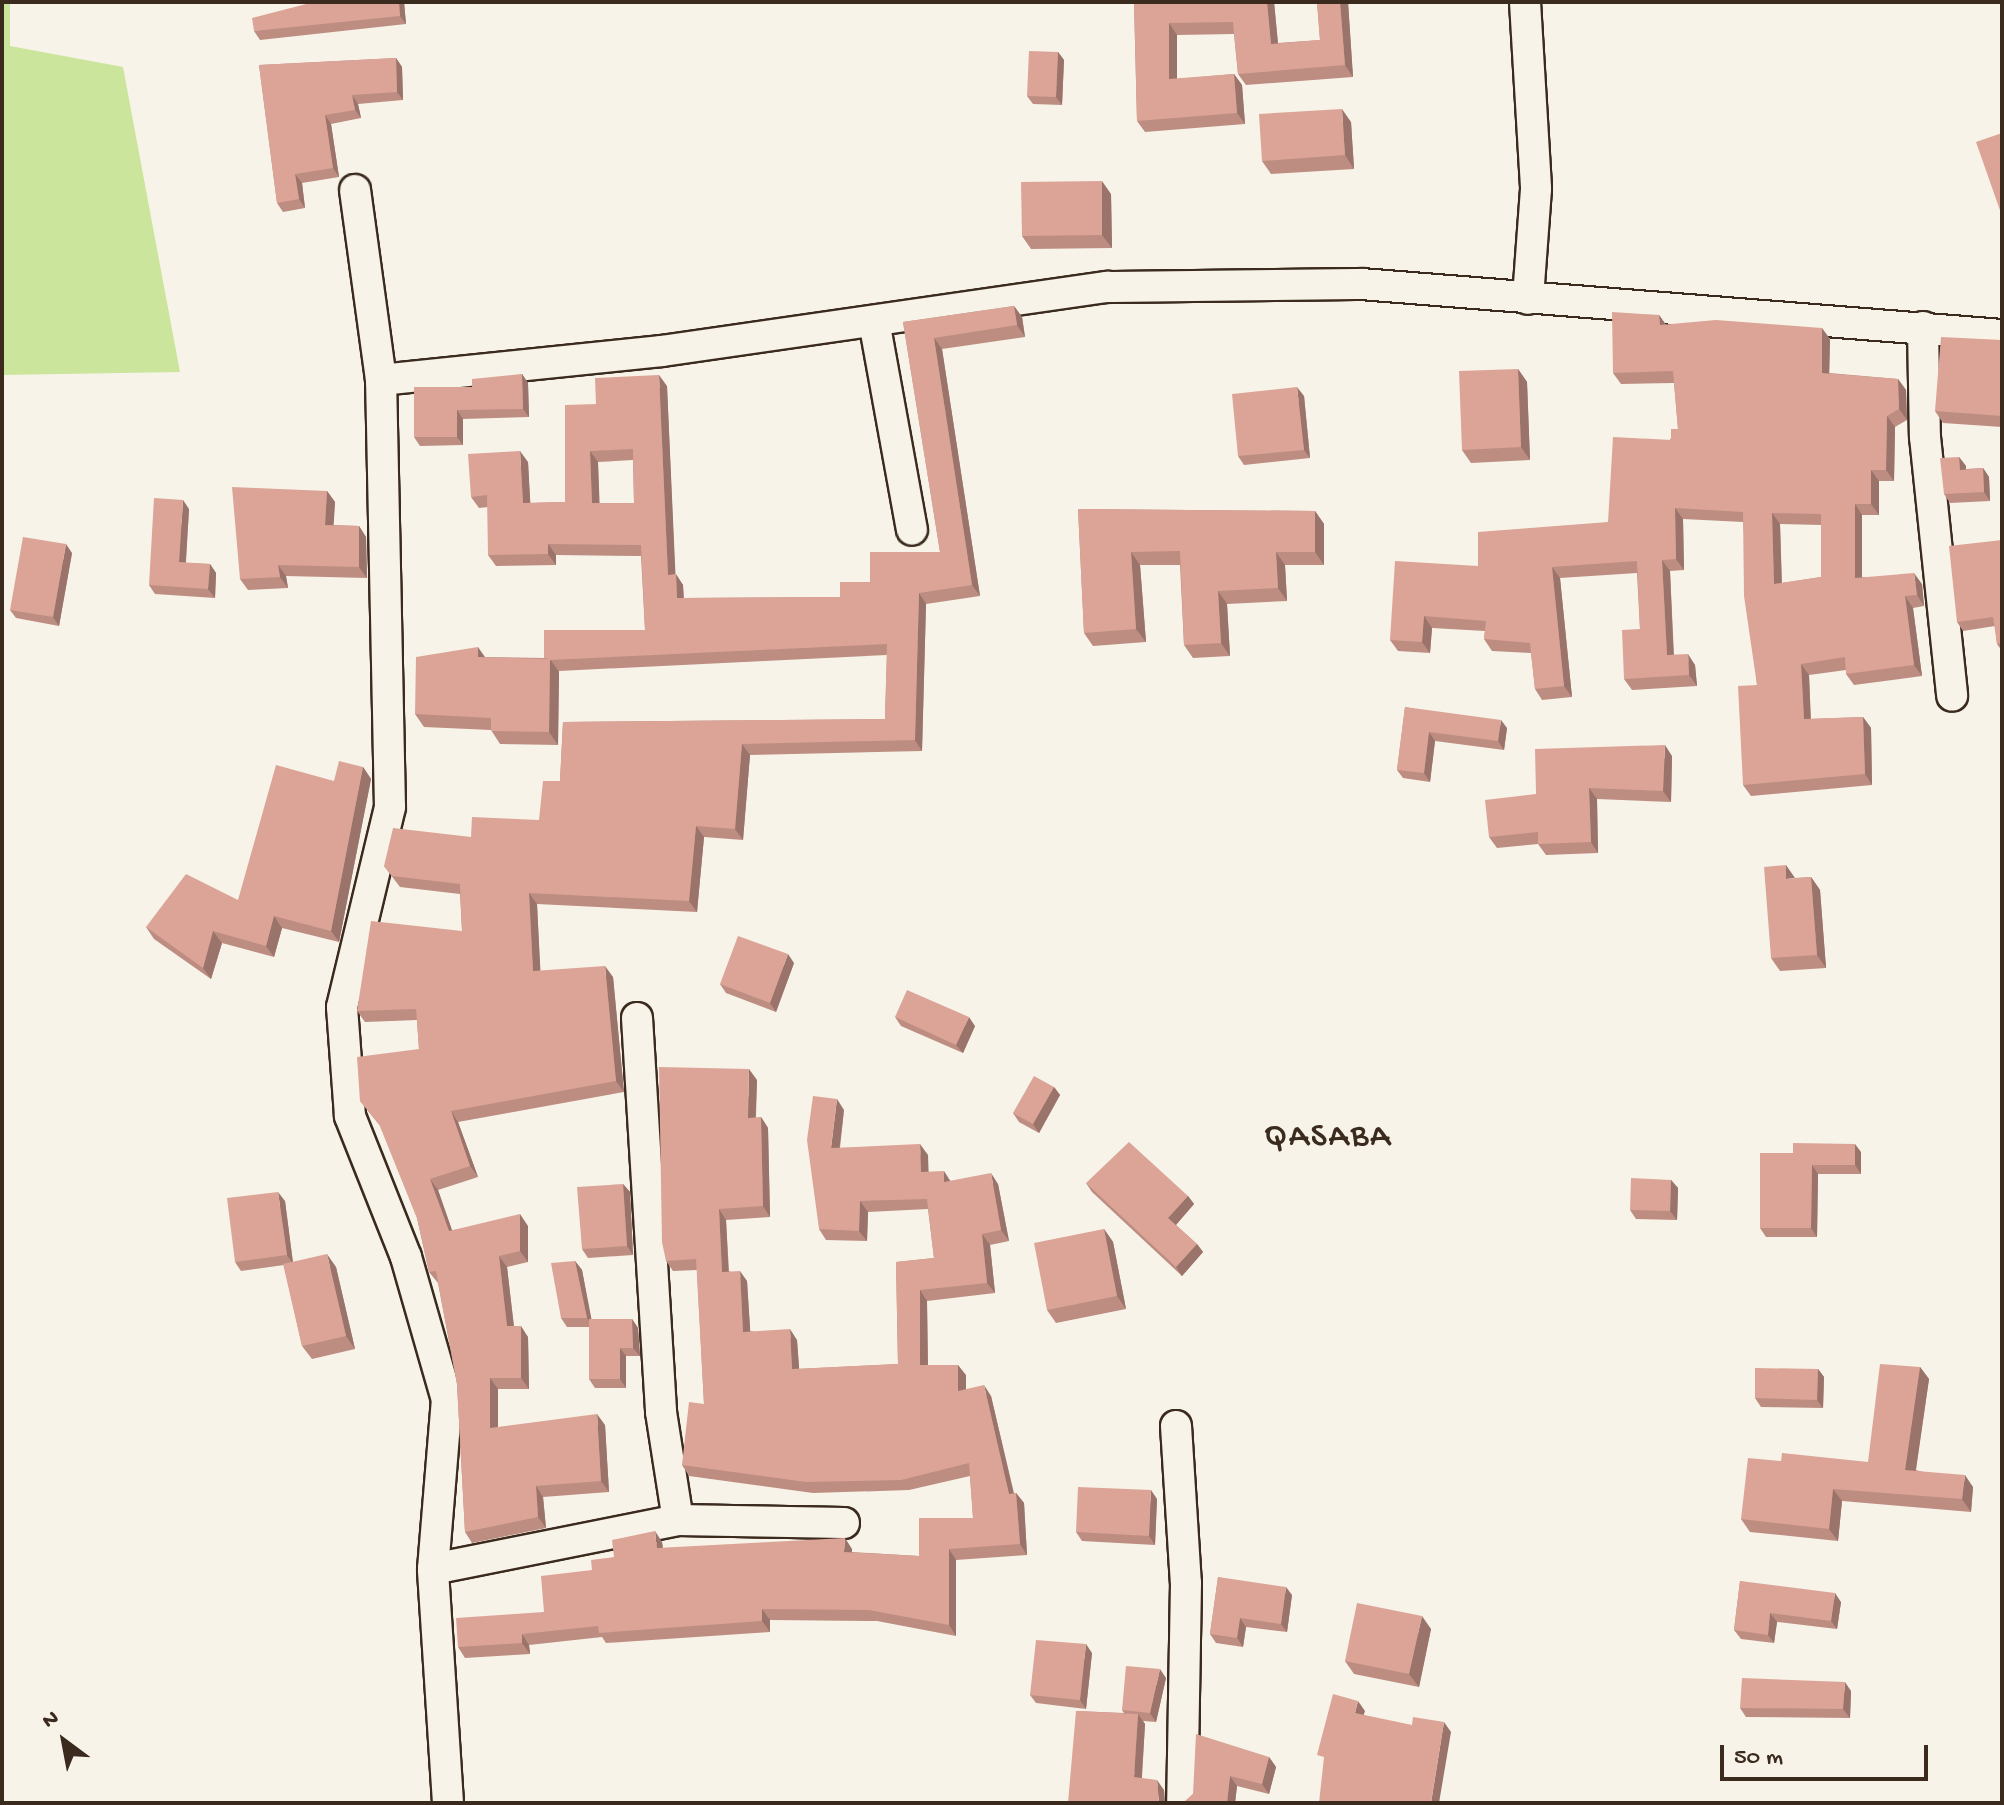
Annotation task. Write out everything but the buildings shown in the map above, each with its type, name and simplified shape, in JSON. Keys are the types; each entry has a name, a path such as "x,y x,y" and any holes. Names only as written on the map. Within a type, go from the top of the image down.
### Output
{"street":[{"path":"1525,2 1536,189 1528,299"},
{"path":"355,190 381,380 390,807 342,1007 350,1116 406,1257 447,1400 433,1569 448,1803"},
{"path":"381,380 874,321 1107,287 1361,284 2002,335"},
{"path":"874,321 912,530"},
{"path":"1923,327 1925,437 1952,696"},
{"path":"637,1018 661,1412 678,1520"},
{"path":"1176,1426 1186,1583 1182,1803"},
{"path":"433,1569 678,1520 844,1523"}],"green space":[{"path":"2,2 10,2 10,46 123,67 180,372 2,375"}],"district":[{"name":"QASABA","path":"1328,1139"}]}
